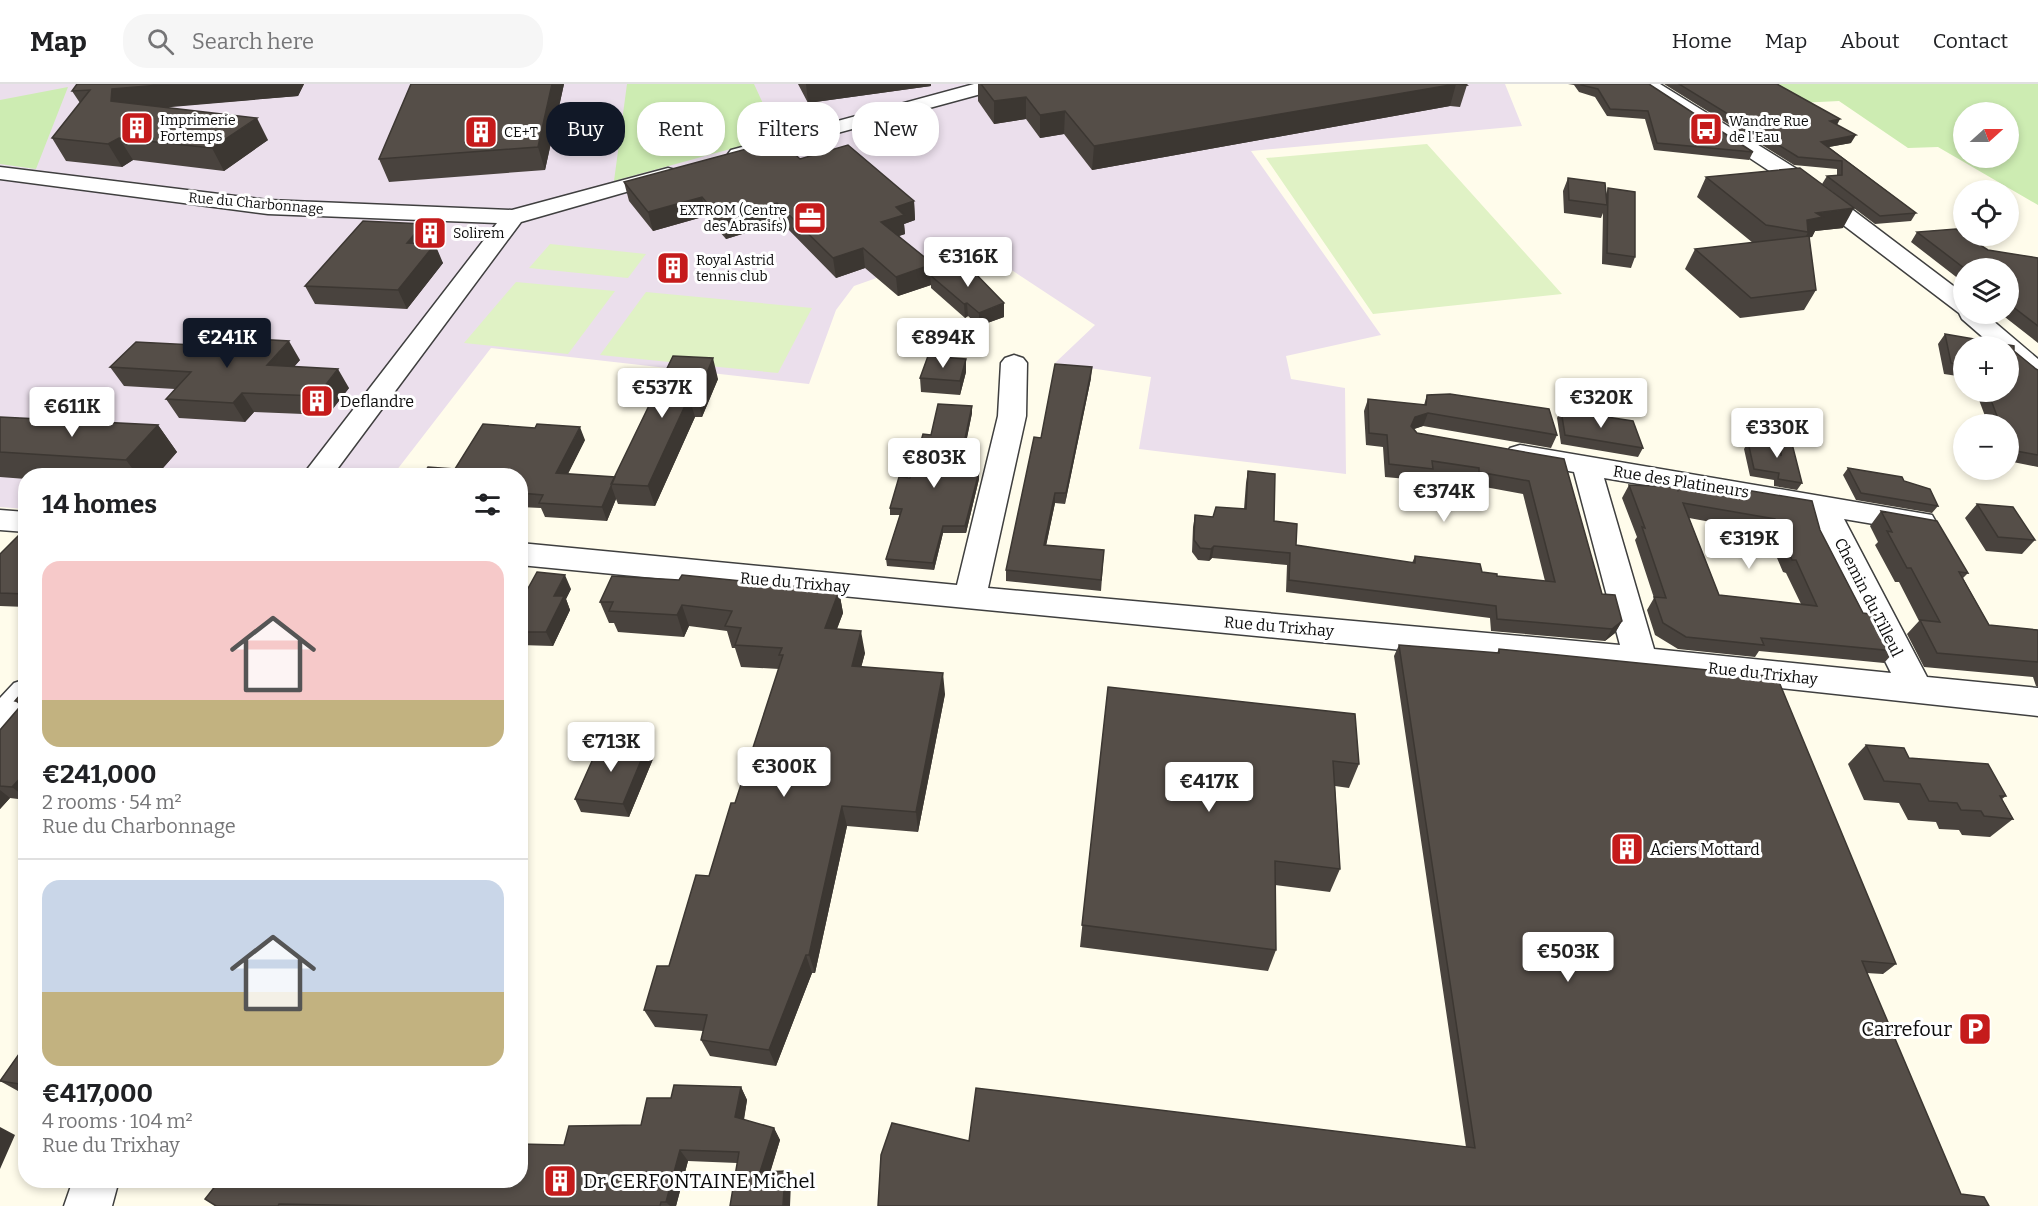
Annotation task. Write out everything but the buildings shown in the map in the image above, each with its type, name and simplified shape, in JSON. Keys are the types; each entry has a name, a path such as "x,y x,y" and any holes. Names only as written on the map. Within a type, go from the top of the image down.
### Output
{"street":[{"path":"717,160 996,84"},
{"path":"1647,84 1800,182 1896,252 1953,299"},
{"name":"Rue du Charbonnage","path":"0,173 268,207 513,217 683,169"},
{"path":"321,468 513,217"},
{"path":"1983,324 2038,372"},
{"path":"970,598 1012,416 1014,363"},
{"name":"Rue des Platineurs","path":"1493,449 1939,525"},
{"path":"1586,465 1641,660"},
{"name":"Chemin du Tilleul","path":"1821,504 1917,690"},
{"path":"0,520 18,521"},
{"name":"Rue du Trixhay","path":"528,555 1641,660 2038,702"},
{"path":"0,722 18,701"},
{"path":"88,1206 94,1188"}],"shaded area":[{"path":"0,84 1505,84 1522,126 1251,151 1381,335 1286,356 1291,379 1345,388 1346,474 1139,449 1151,377 1055,363 1095,325 972,244 854,286 836,310 809,384 491,348 398,468 18,468 18,508 0,507"}],"green space":[{"path":"627,84 754,84 762,102 737,102 737,147 725,151 725,102 637,102 637,156 705,156 614,181 617,156 625,156 625,102"},
{"path":"1765,84 2038,84 2038,205 2019,194 2019,180 1995,180 1974,168 2019,168 2019,102 1953,102 1953,156 1938,147 1908,148 1839,101 1799,103"},
{"path":"68,87 36,169 0,164 0,100"},
{"path":"1427,144 1562,294 1373,314 1266,158"},
{"path":"550,244 646,254 628,278 529,268"},
{"path":"516,282 615,291 568,354 464,343"},
{"path":"646,292 812,308 778,373 600,355"}],"place":[{"name":"Imprimerie Fortemps","path":"137,128"},
{"name":"Wandre Rue de l'Eau","path":"1706,129"},
{"name":"CE+T","path":"481,132"},
{"name":"EXTROM (Centre des Abrasifs)","path":"810,218"},
{"name":"Solirem","path":"430,233"},
{"name":"Royal Astrid tennis club","path":"673,268"},
{"name":"Deflandre","path":"317,401"},
{"name":"Aciers Mottard","path":"1627,849"},
{"name":"Carrefour","path":"1975,1029"},
{"name":"Dr CERFONTAINE Michel","path":"560,1181"}]}
